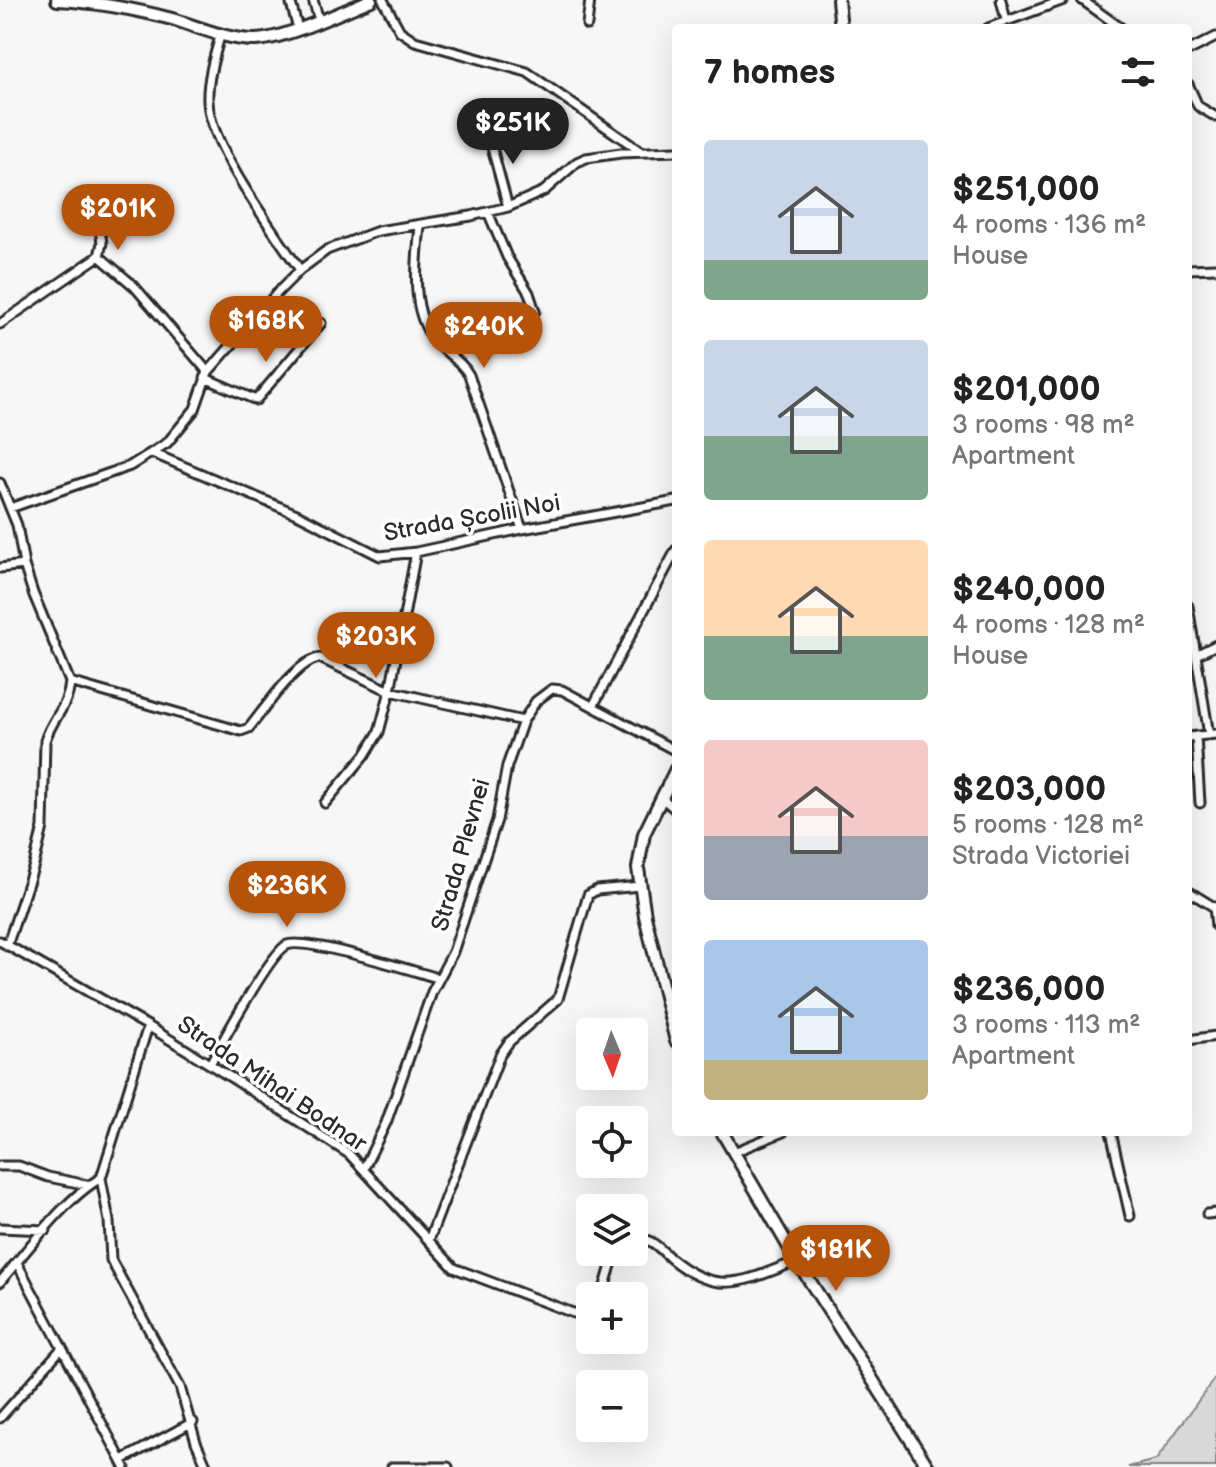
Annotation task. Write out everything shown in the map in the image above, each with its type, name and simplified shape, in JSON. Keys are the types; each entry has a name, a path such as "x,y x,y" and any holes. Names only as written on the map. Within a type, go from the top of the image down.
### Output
{"main road":[{"path":"57,0 97,1 254,40 273,38 371,0"},
{"path":"838,0 841,24"},
{"path":"672,777 644,834 638,856 640,886 672,1024"},
{"path":"724,1136 797,1261 928,1467"}],"street":[{"path":"290,0 298,29"},
{"path":"313,0 319,20"},
{"path":"383,0 400,31 415,41 527,72 640,151"},
{"path":"587,25 590,0"},
{"path":"1001,0 1006,20"},
{"path":"997,24 1064,0"},
{"path":"1082,0 1115,24"},
{"path":"221,33 208,99 215,133 300,270"},
{"path":"1192,49 1216,37"},
{"path":"1192,93 1198,106 1216,117"},
{"path":"488,133 508,207"},
{"path":"10,508 130,466 167,443 189,418 200,399 206,375 300,270 327,250 359,237 508,207 544,191 577,162 586,158 640,151 672,151"},
{"path":"488,212 535,311"},
{"path":"0,324 99,256 102,243 100,230 81,221 79,213"},
{"path":"420,225 417,288 421,314 435,341 463,365 469,375 522,529"},
{"path":"99,256 134,286 206,375 256,400 321,323"},
{"path":"1192,269 1216,268"},
{"name":"Strada Școlii Noi","path":"152,453 299,515 373,554 388,557 672,502"},
{"path":"0,483 17,525 24,565 70,682 65,707 45,741 43,827 34,865 3,943"},
{"path":"325,803 365,755 379,732 390,691 416,552"},
{"path":"593,706 672,558"},
{"path":"0,568 24,565"},
{"path":"1192,625 1213,735 1192,736 1200,803"},
{"path":"1198,654 1216,645"},
{"path":"70,682 236,731 249,728 300,667 320,658 390,691 523,721"},
{"name":"Strada Plevnei","path":"364,1168 386,1123 438,978 453,952 497,820 507,766 523,721 536,701 552,689 562,690 672,749"},
{"path":"662,798 672,807"},
{"path":"429,1240 500,1055 509,1042 558,999 588,895 597,890 640,886"},
{"path":"1192,893 1214,907 1216,926"},
{"name":"Strada Mihai Bodnar","path":"3,943 148,1026 334,1144 364,1168 445,1261 462,1273 576,1313"},
{"path":"210,1064 250,995 279,952 288,945 349,953 438,978"},
{"path":"148,1026 101,1178 114,1268 180,1387 193,1422 196,1442 207,1467"},
{"path":"1192,1039 1216,1036"},
{"path":"734,1152 773,1136"},
{"path":"1112,1136 1130,1216"},
{"path":"0,1166 19,1166 48,1177 88,1185"},
{"path":"0,1282 88,1185 101,1178"},
{"path":"0,1228 46,1230"},
{"path":"648,1239 691,1274 707,1281 728,1283 797,1261"},
{"path":"17,1263 124,1463 193,1422"},
{"path":"0,1418 62,1348"},
{"path":"392,1467 448,1467"}],"shaded area":[{"path":"1216,1376 1216,1467 1128,1467 1156,1460"}]}
